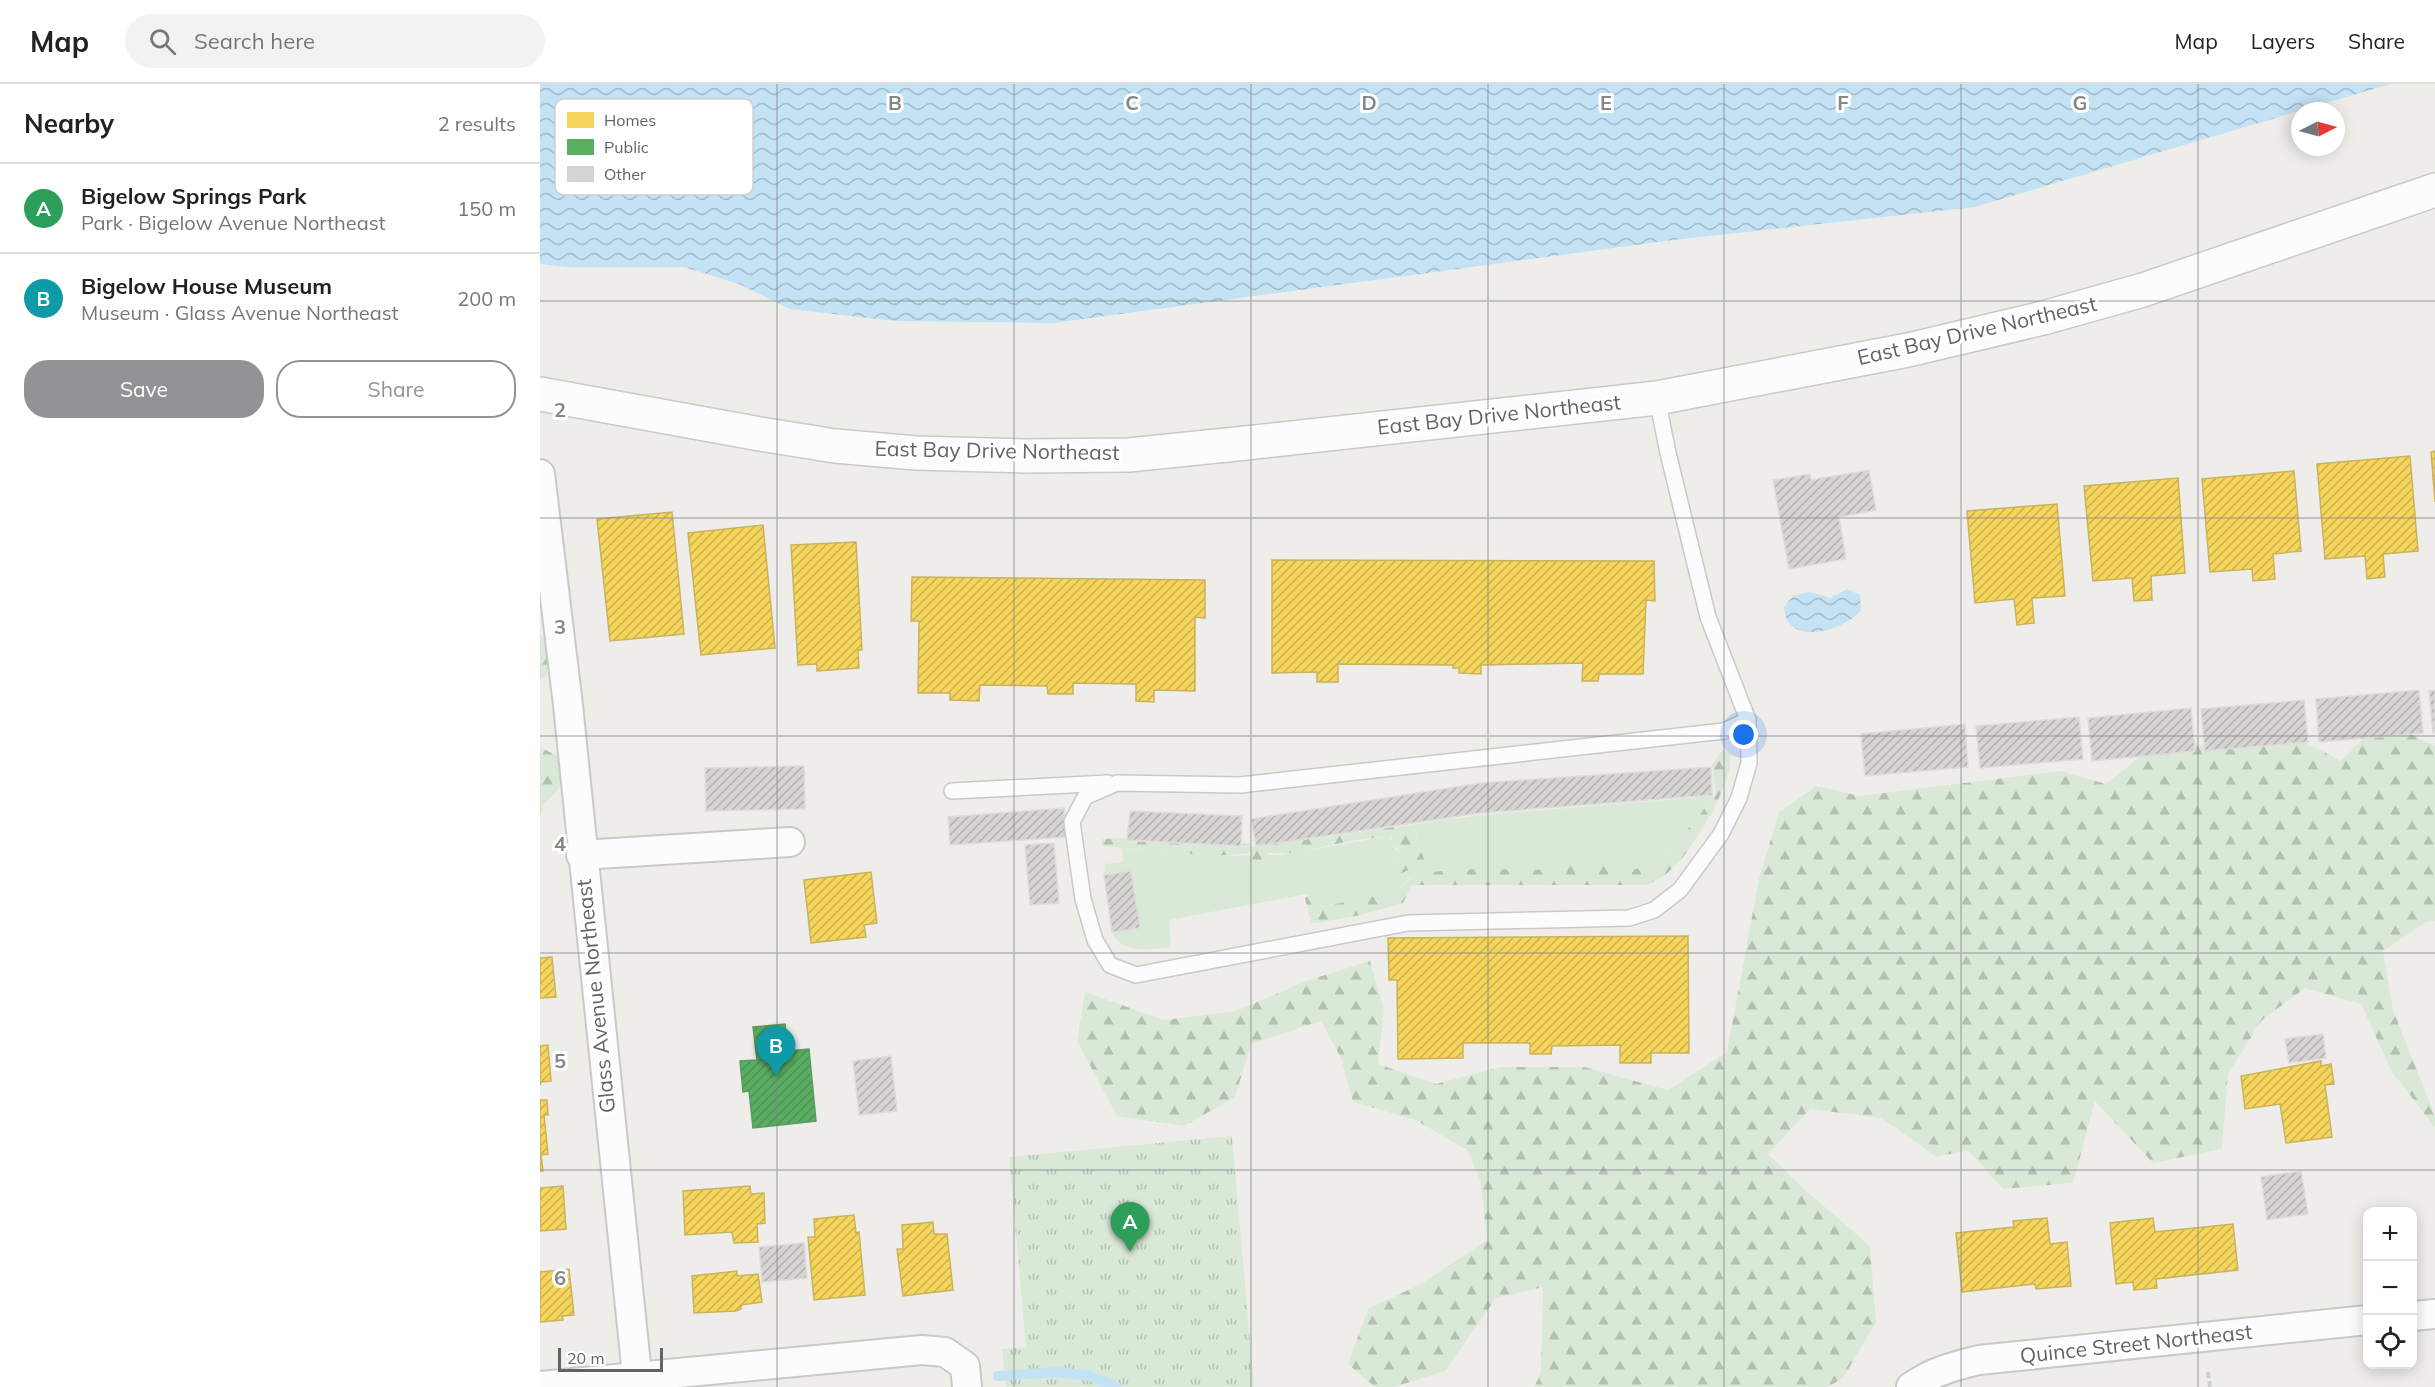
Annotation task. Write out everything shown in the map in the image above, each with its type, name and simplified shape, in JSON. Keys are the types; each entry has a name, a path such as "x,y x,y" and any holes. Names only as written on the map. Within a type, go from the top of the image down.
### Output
{"street":[{"name":"East Bay Drive Northeast","path":"541,399 835,446 916,453 1024,456 1129,455 1657,398 1908,350 2043,318 2143,290 2435,190"},
{"name":"Glass Avenue Northeast","path":"540,474 568,705 581,855 636,1375"},
{"path":"581,855 790,842"},
{"path":"2417,1316 2435,1314"},
{"name":"Quince Street Northeast","path":"1911,1387 1925,1377 1949,1367 1979,1360 2363,1320"},
{"path":"540,1386 636,1375 922,1350 945,1352 966,1377"}],"lane":[{"path":"1117,783 1085,797 1072,822 1083,899 1095,940 1110,965 1136,975 1408,923 1629,918 1654,910 1680,890 1721,834 1739,798 1749,763 1748,720 1708,617 1657,398"},
{"path":"951,791 1117,783 1240,785 1724,731 1748,720"}],"path":[{"path":"2208,1372 2210,1387"}],"green space":[{"path":"540,634 552,647 546,676 540,680"},
{"path":"2382,720 2435,746 2435,921 2426,922 2383,951 2393,1010 2435,1116 2435,1128 2391,1070 2361,1004 2305,988 2261,1021 2228,1074 2222,1149 2153,1163 2095,1101 2073,1183 2003,1189 1968,1150 1937,1157 1881,1118 1810,1109 1768,1154 1803,1188 1870,1246 1876,1322 1843,1378 1828,1387 1534,1387 1541,1373 1543,1287 1496,1298 1445,1371 1394,1387 1375,1387 1348,1364 1368,1309 1421,1284 1487,1240 1481,1183 1468,1151 1416,1120 1353,1102 1341,1058 1321,1021 1251,1044 1235,1097 1184,1126 1117,1116 1077,1041 1085,992 1164,1020 1236,1011 1309,980 1370,961 1384,1010 1378,1064 1436,1084 1500,1067 1584,1067 1668,1090 1727,1052 1759,879 1779,812 1816,786 1860,796 2061,771 2106,784 2166,736 2224,750 2272,725 2341,761"},
{"path":"540,747 565,760 569,778 544,804 540,817"},
{"path":"1723,750 1730,753 1730,764 1722,792 1707,821 1676,866 1647,885 1412,885 1403,903 1361,915 1317,923 1311,922 1305,898 1310,894 1317,895 1321,907 1394,892 1412,878 1409,870 1395,876 1390,875 1387,862 1392,859 1398,864 1402,861 1402,853 1391,843 1390,836 1350,841 1294,853 1269,853 1267,860 1263,863 1252,863 1251,853 1216,856 1102,846 1102,839 1126,838 1127,841 1242,847 1243,844 1250,843 1252,847 1409,825 1417,833 1415,845 1408,850 1422,853 1428,872 1474,869 1560,870 1572,865 1587,871 1604,866 1641,868 1651,864 1672,847 1716,794 1712,764"},
{"path":"1714,796 1671,848 1651,864 1636,869 1604,866 1587,871 1572,865 1560,870 1474,869 1427,872 1422,853 1407,850 1416,841 1417,833 1409,825 1480,815"},
{"path":"1390,836 1395,849 1402,853 1402,861 1398,864 1393,859 1387,862 1402,874 1409,870 1412,877 1394,892 1321,907 1317,896 1307,894 1169,920 1171,947 1138,949 1130,947 1117,939 1112,932 1139,927 1131,871 1104,875 1105,864 1123,862 1122,848 1216,856 1280,855"},
{"path":"1232,1136 1254,1387 1006,1387 1002,1349 1026,1347 1009,1157"}],"water":[{"path":"540,84 2390,84 2329,102 2291,102 2291,113 1975,207 1673,240 1053,323 895,321 790,309 739,284 684,267 566,267 540,264"},
{"path":"1847,589 1860,595 1861,610 1842,624 1817,632 1805,632 1795,628 1787,620 1784,607 1793,596 1810,592 1830,598"}],"building: Homes":[{"path":"2435,451 2435,502 2431,452"},
{"path":"2410,456 2418,551 2383,554 2385,577 2367,579 2365,556 2325,559 2317,464"},
{"path":"2294,471 2301,551 2273,554 2275,579 2253,581 2252,569 2210,572 2202,479"},
{"path":"2178,478 2185,573 2151,576 2152,600 2134,601 2132,578 2093,581 2084,486"},
{"path":"2057,504 2065,596 2032,598 2034,623 2017,625 2014,599 1975,603 1967,511"},
{"path":"672,512 684,634 610,641 597,519"},
{"path":"763,525 775,648 701,655 688,533"},
{"path":"856,542 862,650 858,650 859,668 817,671 817,664 798,665 791,545"},
{"path":"1272,560 1654,561 1655,601 1646,600 1643,674 1599,674 1598,681 1582,681 1583,663 1481,665 1481,674 1459,673 1459,668 1453,668 1453,665 1338,664 1338,682 1317,682 1317,672 1272,673"},
{"path":"912,577 1205,580 1205,618 1195,617 1195,691 1154,690 1154,702 1136,701 1136,684 1073,683 1073,694 1048,694 1047,686 980,685 979,701 950,700 950,693 918,693 919,621 911,621"},
{"path":"871,872 877,923 864,925 866,937 811,943 804,880"},
{"path":"1688,936 1689,1053 1651,1053 1651,1063 1620,1063 1620,1045 1552,1046 1551,1054 1530,1054 1530,1043 1463,1043 1463,1058 1398,1059 1397,980 1389,980 1388,938"},
{"path":"552,957 556,997 540,998 540,958"},
{"path":"548,1045 551,1081 541,1082 540,1085 540,1046"},
{"path":"2321,1061 2321,1066 2331,1064 2334,1084 2325,1085 2332,1137 2286,1143 2280,1104 2245,1109 2241,1076"},
{"path":"540,1100 547,1100 548,1115 544,1115 548,1154 541,1155 543,1171 540,1171"},
{"path":"563,1186 566,1229 540,1231 540,1188"},
{"path":"750,1186 751,1194 764,1193 765,1223 757,1224 758,1242 734,1243 732,1232 685,1235 683,1191"},
{"path":"854,1215 856,1233 859,1232 865,1295 814,1300 808,1237 815,1237 814,1219"},
{"path":"2047,1218 2050,1244 2067,1242 2071,1286 2036,1289 2035,1284 1962,1292 1956,1233 2014,1227 2013,1221"},
{"path":"2153,1218 2155,1232 2233,1224 2238,1270 2156,1279 2157,1288 2134,1290 2133,1282 2116,1284 2110,1223"},
{"path":"933,1222 934,1234 947,1234 953,1290 903,1296 897,1249 903,1249 902,1225"},
{"path":"569,1269 574,1315 562,1316 563,1320 540,1322 540,1272"},
{"path":"737,1271 737,1276 758,1274 762,1302 741,1305 741,1309 736,1311 694,1313 692,1276"}],"building: Public":[{"path":"785,1024 788,1051 809,1049 816,1121 753,1128 749,1091 743,1092 740,1061 757,1060 753,1027"}],"building: Other":[{"path":"1869,470 1876,510 1839,517 1846,559 1789,569 1773,480 1810,474 1811,480"},
{"path":"2419,690 2423,733 2319,742 2316,699"},
{"path":"2435,690 2435,733 2433,733 2429,691"},
{"path":"2304,700 2308,742 2205,751 2201,709"},
{"path":"2191,708 2195,751 2092,761 2088,718"},
{"path":"2079,717 2083,759 1980,768 1976,726"},
{"path":"1965,724 1968,767 1865,776 1861,734"},
{"path":"804,766 805,809 706,811 705,768"},
{"path":"1711,767 1712,795 1480,813 1256,846 1251,819 1481,783"},
{"path":"1064,808 1066,837 950,845 948,817"},
{"path":"1130,811 1242,816 1241,846 1127,840"},
{"path":"1054,843 1059,903 1030,905 1025,845"},
{"path":"1131,871 1140,928 1112,932 1104,875"},
{"path":"2323,1034 2326,1058 2289,1063 2285,1039"},
{"path":"891,1056 897,1111 859,1115 853,1061"},
{"path":"2301,1171 2308,1214 2267,1220 2261,1177"},
{"path":"804,1243 807,1278 762,1282 759,1247"}],"waterway":[{"path":"998,1376 1058,1372 1090,1376 1117,1387"}],"place":[{"name":"Bigelow House Museum","path":"776,1076"},
{"name":"Bigelow Springs Park","path":"1130,1252"}]}
